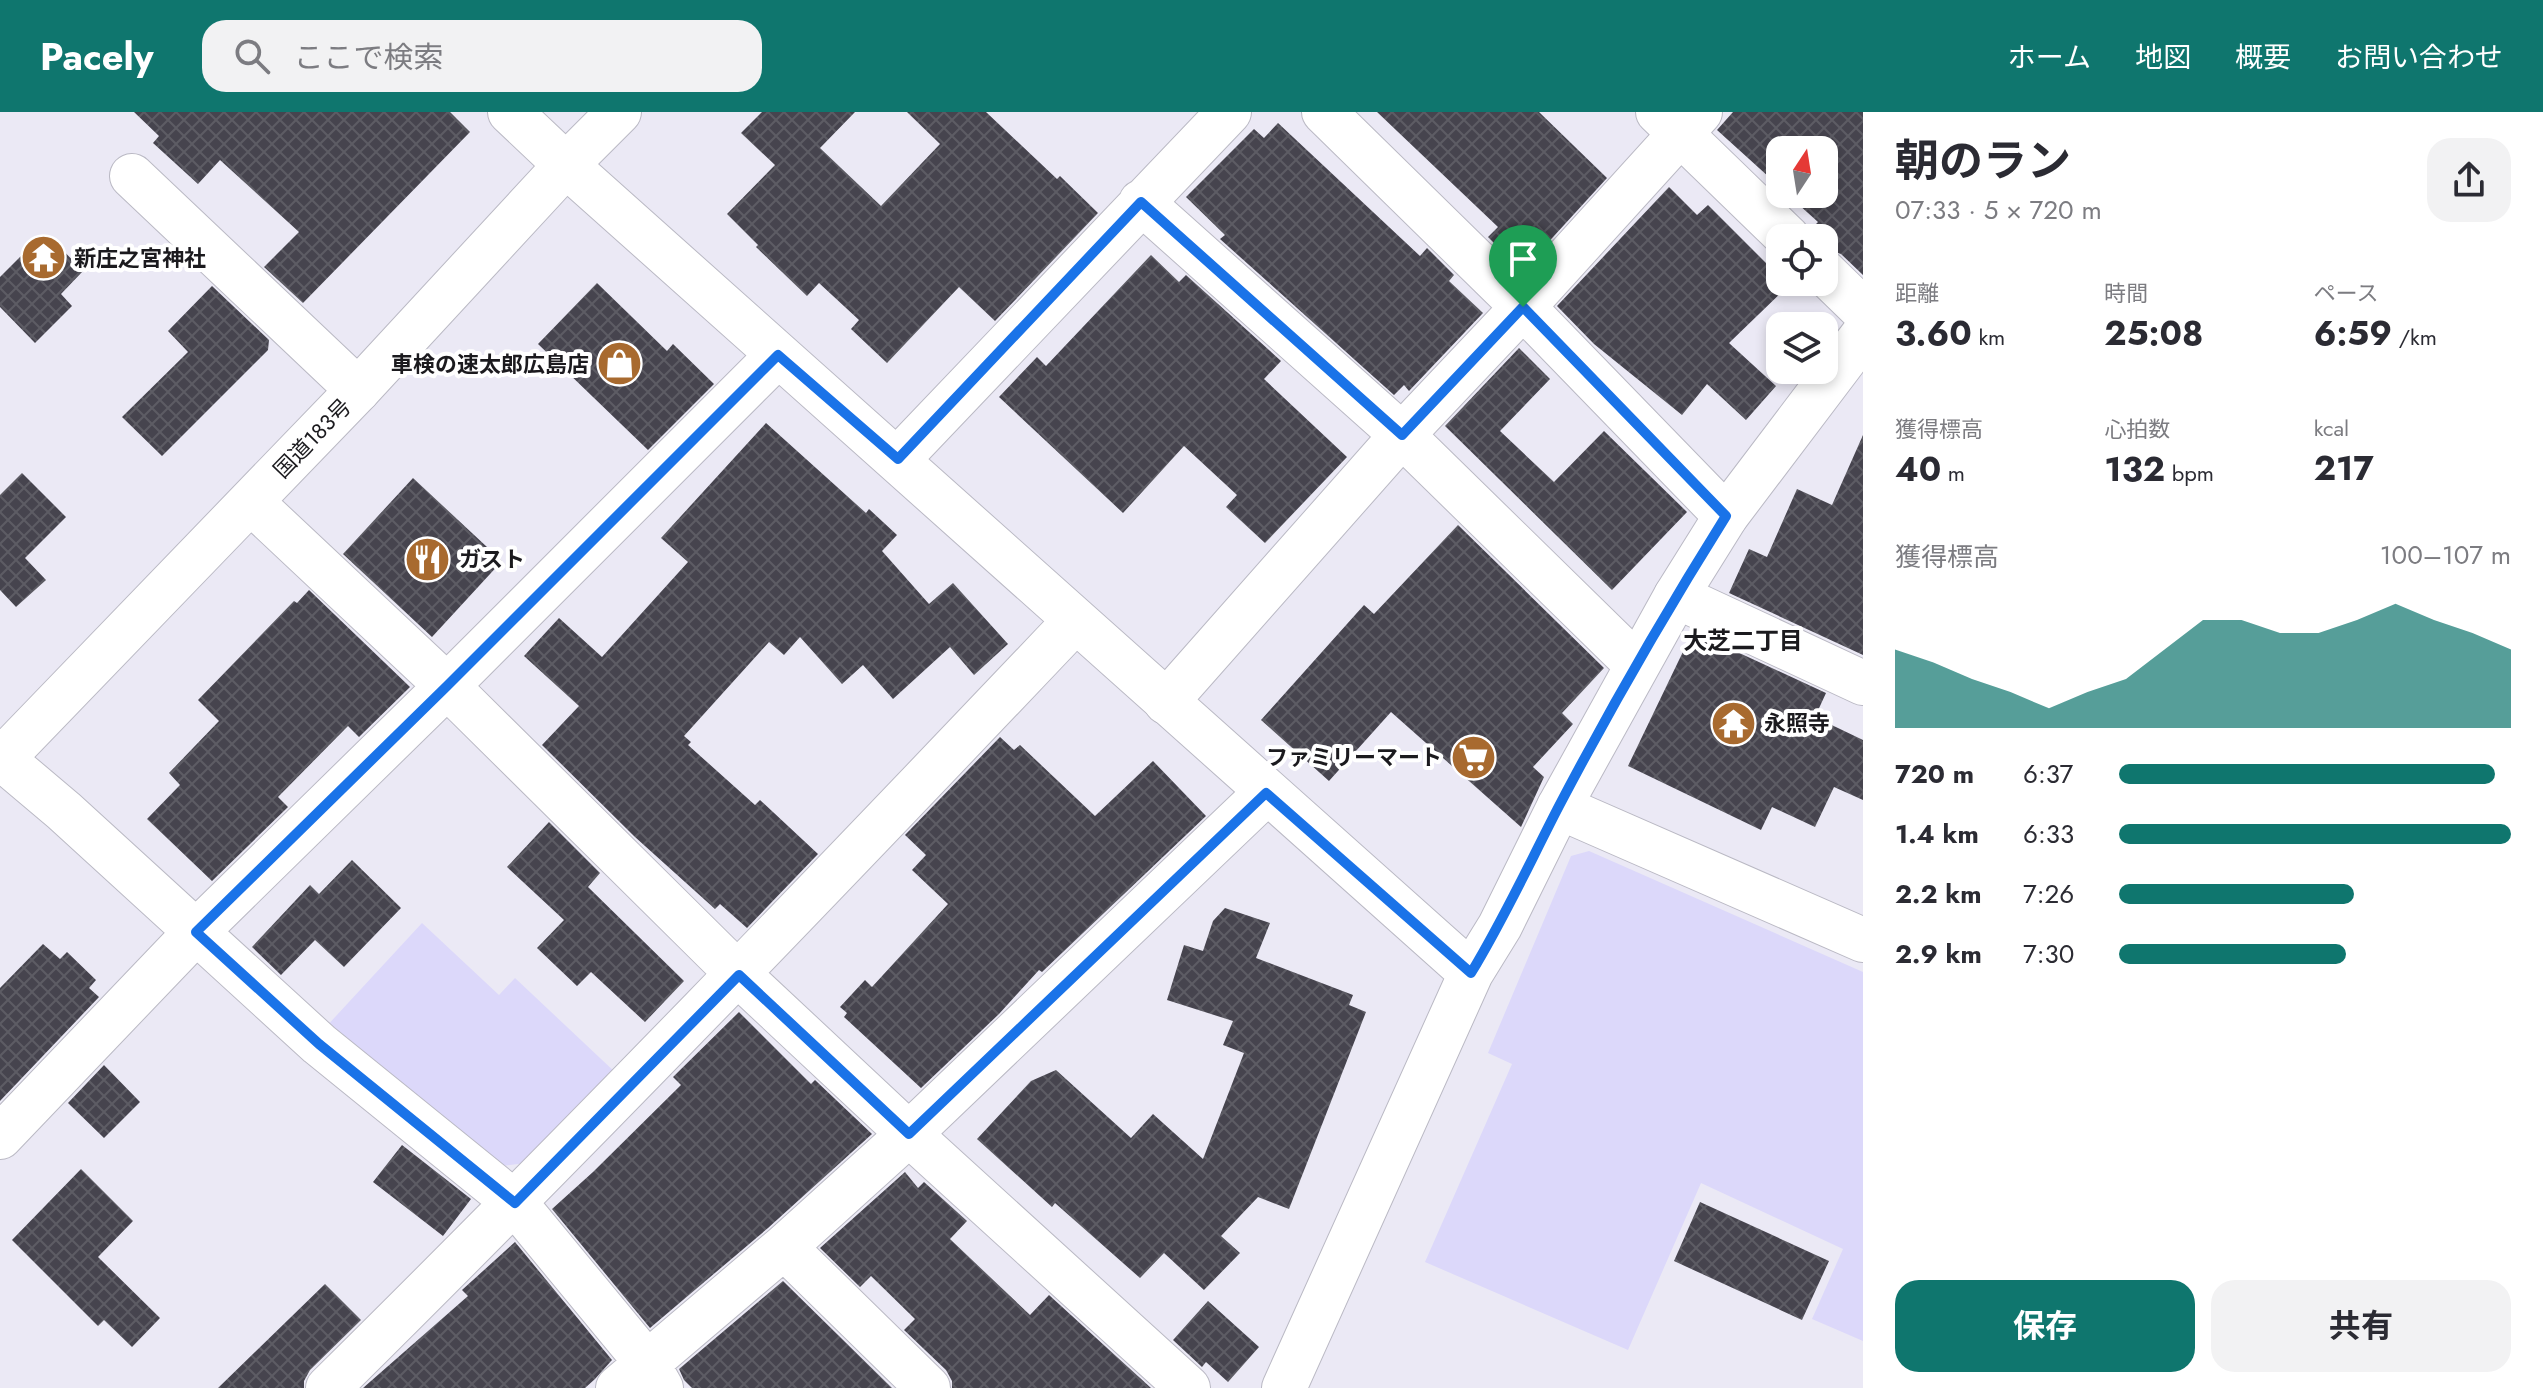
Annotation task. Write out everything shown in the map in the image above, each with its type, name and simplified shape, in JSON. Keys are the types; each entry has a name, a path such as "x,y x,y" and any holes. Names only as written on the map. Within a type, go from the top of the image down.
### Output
{"main road":[{"path":"510,112 1266,793 1471,973"},
{"name":"国道183号","path":"1,759 358,390 619,112"},
{"path":"898,459 1229,112"},
{"path":"1324,112 1523,307 1726,516"},
{"path":"1166,702 1402,435 1523,307 1680,119 1775,224"},
{"path":"132,176 358,390"},
{"path":"1141,202 1402,435 1636,664"},
{"path":"1838,286 1863,310"},
{"path":"1284,1388 1471,973 1500,926 1559,807 1636,664 1726,516 1863,335"},
{"path":"0,1137 196,932 778,355"},
{"path":"251,502 447,686 739,975 1188,1388"},
{"path":"1676,596 1863,683"},
{"path":"328,1388 739,975 1075,621"},
{"path":"1,759 64,811 319,1044 515,1203 642,1380 909,1134 1266,793"},
{"path":"1559,807 1863,940"},
{"path":"784,1247 928,1388"}],"shaded area":[{"path":"1589,851 1863,972 1863,1341 1812,1319 1843,1249 1701,1183 1628,1350 1425,1262 1512,1064 1488,1053 1571,856"},
{"path":"422,923 499,995 515,978 617,1074 526,1163 502,1166 324,1029"}],"building":[{"path":"134,112 450,112 470,132 303,303 264,267 299,232 220,160 198,184 153,143 159,136"},
{"path":"762,112 855,112 820,148 881,206 940,144 907,112 986,112 1098,213 995,321 959,287 887,363 851,329 859,320 819,283 807,296 727,214 775,165 741,133"},
{"path":"1377,112 1539,112 1607,178 1522,271 1488,237 1498,227"},
{"path":"1733,112 1863,112 1863,275 1838,253 1838,224 1816,224 1818,222 1802,208 1838,208 1838,136 1766,136 1766,174 1717,130"},
{"path":"1278,123 1420,256 1427,248 1454,275 1449,281 1483,313 1409,391 1404,385 1394,395 1220,239 1225,235 1186,197 1254,129 1264,138"},
{"path":"1669,187 1697,215 1708,205 1766,263 1766,296 1778,296 1729,343 1766,377 1766,384 1776,386 1746,420 1707,384 1682,415 1594,344 1557,306"},
{"path":"55,242 83,271 61,294 72,306 35,343 0,307 0,277 22,255 32,265"},
{"path":"1151,255 1179,282 1186,275 1281,361 1264,379 1347,457 1265,543 1226,507 1237,495 1184,446 1123,513 999,397 1037,357 1046,366"},
{"path":"597,283 667,351 673,344 714,384 648,450 538,344"},
{"path":"212,286 269,340 268,350 162,456 122,417 188,352 168,331"},
{"path":"1519,348 1550,379 1500,431 1554,482 1604,431 1687,512 1612,590 1445,426"},
{"path":"766,423 866,513 869,509 897,535 882,551 929,604 953,583 1008,644 974,675 950,647 893,699 863,665 842,684 800,637 784,655 769,642 684,736 691,742 688,745 755,805 760,800 818,854 747,928 720,904 715,909 635,837 542,745 579,706 524,656 559,618 602,657 688,562 661,538"},
{"path":"1863,435 1863,655 1729,593 1749,549 1767,557 1797,489 1832,505"},
{"path":"22,473 66,517 25,558 46,580 16,607 0,590 0,495"},
{"path":"413,478 502,561 432,637 343,554"},
{"path":"1458,525 1604,668 1562,713 1573,724 1533,767 1544,777 1521,827 1391,712 1329,781 1261,720 1364,605 1374,614"},
{"path":"309,590 410,687 359,737 348,726 278,797 288,807 212,881 147,819 180,785 169,773 219,721 198,700 294,601 297,603"},
{"path":"1692,633 1826,693 1815,717 1863,740 1863,800 1834,787 1815,827 1772,807 1761,830 1628,766"},
{"path":"1000,737 1014,750 1020,745 1095,816 1153,761 1206,816 1042,972 1039,970 999,1014 921,1088 844,1017 847,1013 840,1007 865,980 872,987 948,904 912,870 926,855 905,835"},
{"path":"549,822 600,873 588,887 684,981 645,1022 591,972 577,986 537,948 564,920 507,867"},
{"path":"352,860 401,908 344,967 315,940 281,975 252,947 310,885 319,894"},
{"path":"1225,908 1270,923 1256,958 1353,995 1349,1005 1366,1012 1289,1209 1258,1197 1221,1236 1240,1253 1204,1290 1164,1253 1140,1278 1055,1203 1052,1207 977,1139 1031,1081 1056,1070 1131,1138 1153,1114 1203,1159 1244,1053 1223,1045 1233,1021 1167,1000 1184,945 1203,951 1213,921"},
{"path":"43,944 60,959 67,952 96,980 89,988 99,997 0,1101 0,988"},
{"path":"739,1012 811,1084 815,1080 872,1134 650,1328 552,1209 681,1085 673,1077"},
{"path":"104,1065 140,1102 104,1138 68,1103"},
{"path":"402,1145 471,1199 443,1236 373,1182"},
{"path":"81,1169 133,1221 98,1257 160,1318 132,1347 104,1320 98,1326 12,1240"},
{"path":"905,1172 918,1188 924,1182 967,1221 950,1239 1030,1315 1049,1295 1151,1388 952,1388 946,1370 904,1330 915,1319 871,1276 860,1287 820,1248"},
{"path":"1700,1202 1829,1261 1802,1320 1674,1261"},
{"path":"515,1242 612,1360 595,1379 585,1388 363,1388 468,1296 462,1290"},
{"path":"783,1281 892,1388 692,1388 679,1369"},
{"path":"325,1284 361,1320 310,1370 304,1388 218,1388"},
{"path":"1208,1301 1259,1347 1228,1382 1206,1362 1202,1367 1173,1340"}],"place":[{"name":"新庄之宮神社","path":"43,258"},
{"name":"車検の速太郎広島店","path":"620,364"},
{"name":"ガスト","path":"428,559"},
{"name":"永照寺","path":"1733,723"},
{"name":"ファミリーマート","path":"1473,757"}],"district":[{"name":"大芝二丁目","path":"1743,641"}],"route":[{"path":"1141,202 1402,435 1523,307 1726,516 1636,664 1559,807 1500,926 1471,973 1266,793 909,1134 739,975 515,1203 319,1044 196,932 778,355 898,459 1141,202"}]}
